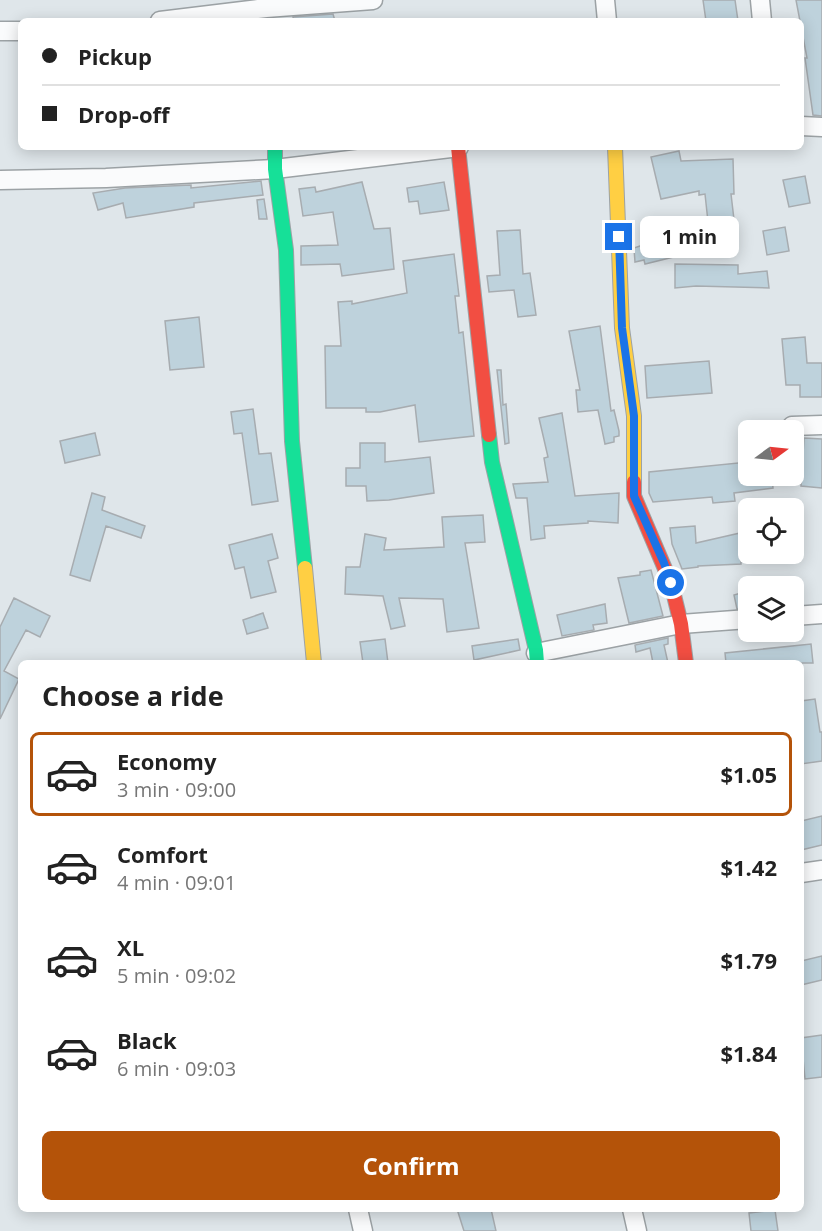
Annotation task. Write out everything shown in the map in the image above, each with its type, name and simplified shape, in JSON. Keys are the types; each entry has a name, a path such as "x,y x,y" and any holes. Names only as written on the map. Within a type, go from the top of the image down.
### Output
{"street":[{"path":"189,18 373,0"},
{"path":"605,0 607,18"},
{"path":"760,0 762,18"},
{"path":"0,31 18,31"},
{"path":"804,126 822,127"},
{"path":"274,150 286,250 292,441 314,660"},
{"path":"0,180 106,178 275,169 434,150"},
{"path":"459,150 492,462 537,658 681,624 738,620"},
{"path":"615,150 622,328 634,416 634,496 664,563 681,624 686,660"},
{"path":"804,425 822,424"},
{"path":"804,615 822,614"},
{"path":"804,873 822,870"},
{"path":"359,1212 363,1231"},
{"path":"633,1212 637,1231"}],"building":[{"path":"703,0 735,0 738,18 706,18"},
{"path":"796,0 822,0 822,116 813,115 805,58 807,58 804,42 804,18 799,18"},
{"path":"333,14 334,18 293,18"},
{"path":"679,151 681,161 733,159 734,194 731,194 735,228 709,231 705,194 699,195 699,191 661,199 651,157"},
{"path":"805,176 810,203 789,207 783,180"},
{"path":"261,181 263,195 194,203 194,207 126,218 123,203 98,210 93,193 125,188 191,185 191,188"},
{"path":"362,182 374,229 390,228 394,269 342,276 340,264 301,265 301,246 338,245 333,212 303,216 299,189 315,187 316,192"},
{"path":"444,182 449,210 420,214 418,201 409,202 407,188"},
{"path":"264,199 267,219 259,219 257,200"},
{"path":"785,227 789,251 767,255 763,231"},
{"path":"520,230 523,274 530,273 536,315 518,317 514,290 489,292 487,276 500,275 497,231"},
{"path":"674,237 678,256 645,264 644,260 635,262 634,248"},
{"path":"454,254 459,296 455,296 459,333 463,332 474,436 419,442 415,405 380,412 366,412 366,408 326,408 325,346 341,346 338,302 352,301 352,304 407,293 403,261"},
{"path":"675,264 738,265 738,274 767,271 769,288 696,286 675,288"},
{"path":"199,317 204,367 170,370 165,321"},
{"path":"600,326 611,411 614,410 619,431 619,436 614,437 614,442 605,444 598,410 578,412 576,390 580,390 569,331"},
{"path":"805,337 807,363 822,363 822,397 800,397 800,385 786,385 782,339"},
{"path":"709,361 712,393 647,398 645,366"},
{"path":"497,370 501,370 503,405 506,404 509,443 505,444"},
{"path":"253,409 259,454 271,453 278,501 252,505 242,433 234,434 231,412"},
{"path":"562,413 575,496 619,493 618,523 588,521 588,523 544,526 545,538 531,540 527,498 516,498 513,484 548,482 544,458 548,457 539,418"},
{"path":"95,433 100,455 65,463 60,441"},
{"path":"804,438 822,439 822,488 801,486 804,486"},
{"path":"360,443 385,443 385,462 430,457 434,493 367,501 366,486 346,486 346,468 360,468"},
{"path":"738,463 738,486 773,486 773,488 734,493 735,501 713,503 712,497 653,502 649,493 649,472"},
{"path":"92,493 105,497 102,510 145,526 141,538 106,526 90,581 70,575"},
{"path":"483,515 485,542 465,543 479,628 447,632 443,599 399,598 405,626 391,629 383,596 345,594 346,567 360,567 365,534 386,538 384,550 444,547 442,517"},
{"path":"695,526 696,543 738,533 738,564 741,564 682,569 672,544 670,528"},
{"path":"272,534 278,558 268,561 276,592 251,598 244,567 235,569 229,545"},
{"path":"651,570 663,616 629,623 618,578 640,575 640,572"},
{"path":"738,594 738,609 737,609 734,595"},
{"path":"14,598 50,616 40,637 26,630 4,671 18,678 18,681 0,719 0,627"},
{"path":"605,604 607,623 593,625 594,630 562,636 557,615"},
{"path":"263,613 268,628 247,634 243,620"},
{"path":"668,638 668,644 664,645 667,660 652,660 650,648 636,652 635,645"},
{"path":"385,639 388,660 363,660 360,642"},
{"path":"518,639 520,650 474,660 472,646"},
{"path":"811,644 813,663 804,663 804,660 726,660 725,653"},
{"path":"815,699 820,732 822,732 822,761 804,764 804,701"},
{"path":"822,816 822,845 804,849 804,820"},
{"path":"822,956 822,980 804,984 804,960"},
{"path":"822,1035 822,1077 805,1079 804,1038"},
{"path":"458,1212 492,1212 496,1231 464,1231"},
{"path":"775,1212 778,1231 751,1231 749,1213"}],"traffic: fast":[{"path":"275,150 275,169 286,250 292,441 305,568"},
{"path":"489,435 492,462 537,660"}],"traffic: slow":[{"path":"615,150 622,328 634,416 634,482"},
{"path":"305,568 314,660"}],"traffic: jam":[{"path":"458,150 489,435"},
{"path":"634,482 634,496 671,583 681,624 686,660"}],"route":[{"path":"619,237 622,328 634,416 634,496 671,583"}]}
